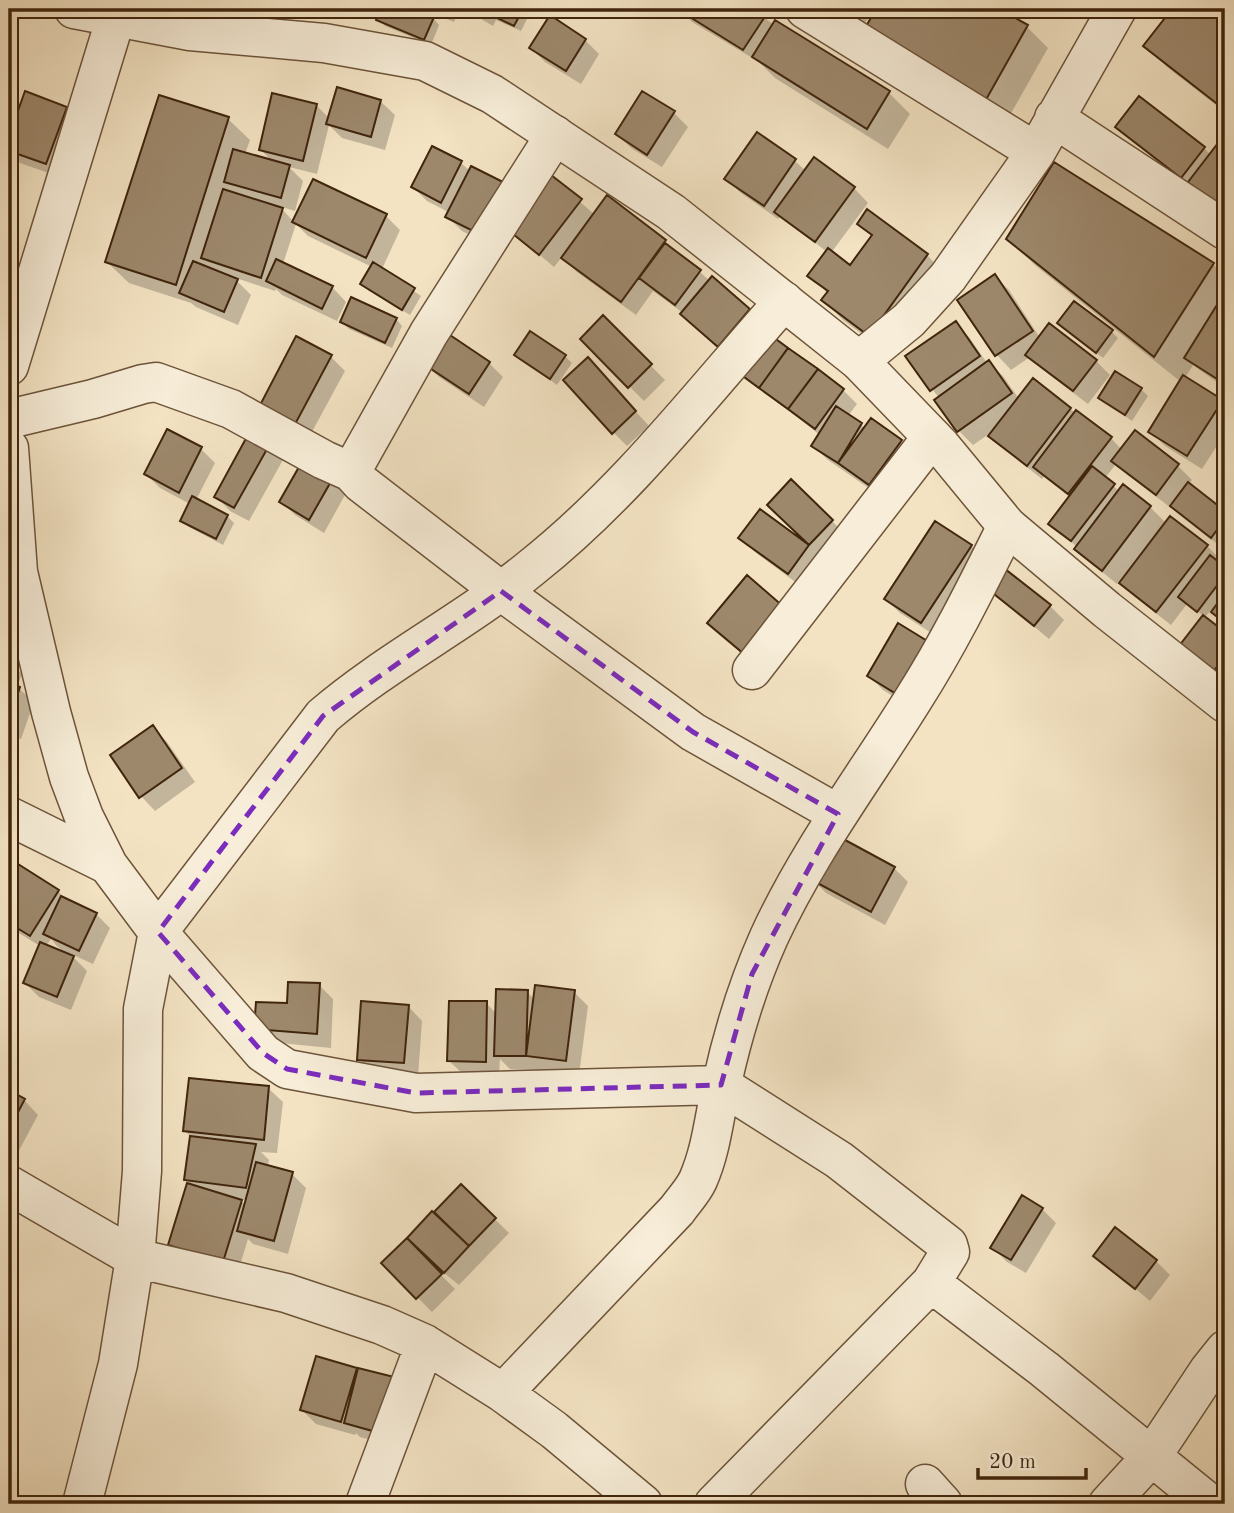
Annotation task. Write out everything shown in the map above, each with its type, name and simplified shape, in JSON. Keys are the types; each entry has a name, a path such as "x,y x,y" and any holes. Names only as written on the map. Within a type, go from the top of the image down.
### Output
{"street":[{"path":"74,9 190,31 324,43 425,61 492,94 671,212 859,361 932,437 1007,526 1107,610 1225,703"},
{"path":"805,9 1036,152"},
{"path":"859,361 909,320 948,277 1036,152 1117,9"},
{"path":"9,366 116,17"},
{"path":"1054,118 1224,225"},
{"path":"351,472 429,333 555,135"},
{"path":"82,1504 118,1364 135,1258 142,1171 143,1009 158,932 323,716 377,674 533,567 618,490 784,301"},
{"path":"9,419 156,382 231,409 351,472 362,484 501,591 693,732 838,814"},
{"path":"752,670 932,437"},
{"path":"9,448 14,570 69,777 84,817 108,865 158,932 263,1053 287,1069 415,1093 721,1085 839,1160 948,1245 950,1252 931,1283 714,1504"},
{"path":"503,1393 677,1210 697,1182 713,1135 721,1085 752,974 775,925 838,814 914,698 963,613 1007,526"},
{"path":"9,816 108,865"},
{"path":"9,1185 135,1258 286,1293 383,1325 425,1345 503,1393 554,1430 643,1504"},
{"path":"931,1283 1044,1369 1210,1504"},
{"path":"365,1504 425,1345"},
{"path":"1108,1504 1152,1455 1225,1349"}],"highlighted area":[{"path":"501,591 693,732 838,814 752,974 721,1085 416,1093 287,1069 263,1053 158,932 323,716"}],"building":[{"path":"381,9 414,9 434,17 424,40 376,20"},
{"path":"487,9 523,9 514,26 485,12"},
{"path":"677,9 757,9 766,15 743,50"},
{"path":"876,9 999,9 1028,25 983,105 861,35"},
{"path":"1172,9 1225,9 1225,110 1143,46"},
{"path":"550,15 586,39 566,71 529,48"},
{"path":"775,20 890,91 867,129 752,57"},
{"path":"337,87 381,100 371,137 326,124"},
{"path":"25,91 67,107 46,164 9,151 9,136"},
{"path":"642,91 675,111 647,155 615,134"},
{"path":"272,93 317,104 303,161 259,150"},
{"path":"159,95 229,117 176,285 105,262"},
{"path":"1139,96 1205,147 1181,178 1115,127"},
{"path":"757,132 796,159 764,206 724,179"},
{"path":"1225,134 1225,194 1214,208 1185,186"},
{"path":"432,146 462,161 441,203 411,187"},
{"path":"233,149 290,165 281,198 224,182"},
{"path":"814,157 855,187 815,242 774,212"},
{"path":"1054,162 1214,263 1154,357 1006,239"},
{"path":"471,166 507,184 481,235 445,217"},
{"path":"551,175 582,199 539,255 508,230"},
{"path":"313,179 387,214 366,258 292,222"},
{"path":"223,189 283,208 261,278 201,258"},
{"path":"607,195 666,240 621,302 561,258"},
{"path":"867,209 928,254 869,336 821,300 828,291 807,276 828,248 850,265 872,235 857,224"},
{"path":"665,243 701,270 675,305 639,278"},
{"path":"276,259 333,286 322,309 266,281"},
{"path":"193,261 238,279 224,312 179,293"},
{"path":"373,262 415,288 402,310 360,284"},
{"path":"995,274 1033,331 995,356 957,300"},
{"path":"712,276 750,309 718,347 680,314"},
{"path":"1225,292 1225,384 1184,358"},
{"path":"351,297 397,318 385,343 340,322"},
{"path":"1074,301 1113,330 1096,353 1057,323"},
{"path":"603,315 652,364 628,388 580,339"},
{"path":"956,321 980,356 930,391 905,356"},
{"path":"1049,323 1097,360 1073,391 1025,355"},
{"path":"444,331 490,362 469,394 422,363"},
{"path":"530,331 566,355 550,379 514,355"},
{"path":"769,334 788,348 759,388 740,374"},
{"path":"296,336 332,355 293,428 258,409"},
{"path":"788,348 818,369 788,409 759,388"},
{"path":"588,357 636,411 612,434 563,380"},
{"path":"989,360 1012,393 957,432 934,400"},
{"path":"818,369 844,389 815,429 788,409"},
{"path":"1115,371 1142,388 1125,415 1098,398"},
{"path":"1183,375 1223,400 1187,456 1148,432"},
{"path":"1033,378 1071,408 1027,466 988,436"},
{"path":"836,406 862,423 838,463 811,446"},
{"path":"1076,410 1112,437 1068,494 1033,467"},
{"path":"871,418 902,440 869,485 838,463"},
{"path":"167,429 202,447 179,493 144,474"},
{"path":"1135,430 1179,464 1156,495 1111,461"},
{"path":"250,431 271,442 234,508 214,497"},
{"path":"303,460 333,478 309,520 279,502"},
{"path":"1092,466 1115,484 1071,541 1048,524"},
{"path":"791,479 833,520 809,545 767,505"},
{"path":"1188,482 1225,511 1225,519 1211,538 1170,506"},
{"path":"1123,484 1151,506 1102,571 1074,549"},
{"path":"192,496 228,515 216,539 180,521"},
{"path":"760,509 809,545 788,574 738,538"},
{"path":"1170,516 1208,545 1156,612 1119,583"},
{"path":"935,521 972,545 921,623 884,599"},
{"path":"1210,555 1225,567 1225,575 1197,612 1178,597"},
{"path":"1000,565 1051,605 1034,626 984,586"},
{"path":"747,575 784,607 744,654 707,623"},
{"path":"1225,593 1225,623 1211,612"},
{"path":"1203,615 1225,632 1225,656 1213,672 1179,646"},
{"path":"898,623 929,642 898,695 867,676"},
{"path":"9,682 20,687 9,720"},
{"path":"153,725 182,768 139,798 110,755"},
{"path":"834,834 895,867 871,912 810,879"},
{"path":"18,864 59,890 30,936 9,923 9,878"},
{"path":"61,896 97,913 79,951 43,934"},
{"path":"40,942 74,956 57,997 23,983"},
{"path":"288,982 320,983 317,1034 254,1029 256,1002 287,1003"},
{"path":"535,985 575,990 566,1061 526,1056"},
{"path":"496,989 528,990 526,1056 494,1056"},
{"path":"361,1001 409,1005 404,1063 357,1060"},
{"path":"449,1001 487,1001 486,1062 447,1061"},
{"path":"189,1078 269,1086 264,1140 183,1131"},
{"path":"9,1090 25,1099 9,1129"},
{"path":"190,1136 256,1144 246,1188 184,1180"},
{"path":"256,1162 293,1172 274,1241 237,1231"},
{"path":"187,1183 242,1200 223,1262 168,1245"},
{"path":"461,1184 496,1218 469,1246 434,1212"},
{"path":"1022,1195 1043,1208 1011,1260 990,1248"},
{"path":"432,1211 469,1246 444,1273 407,1238"},
{"path":"1115,1227 1157,1260 1135,1289 1093,1256"},
{"path":"407,1238 442,1274 416,1299 381,1263"},
{"path":"316,1356 357,1368 341,1422 300,1410"},
{"path":"358,1368 398,1378 383,1434 344,1423"}]}
